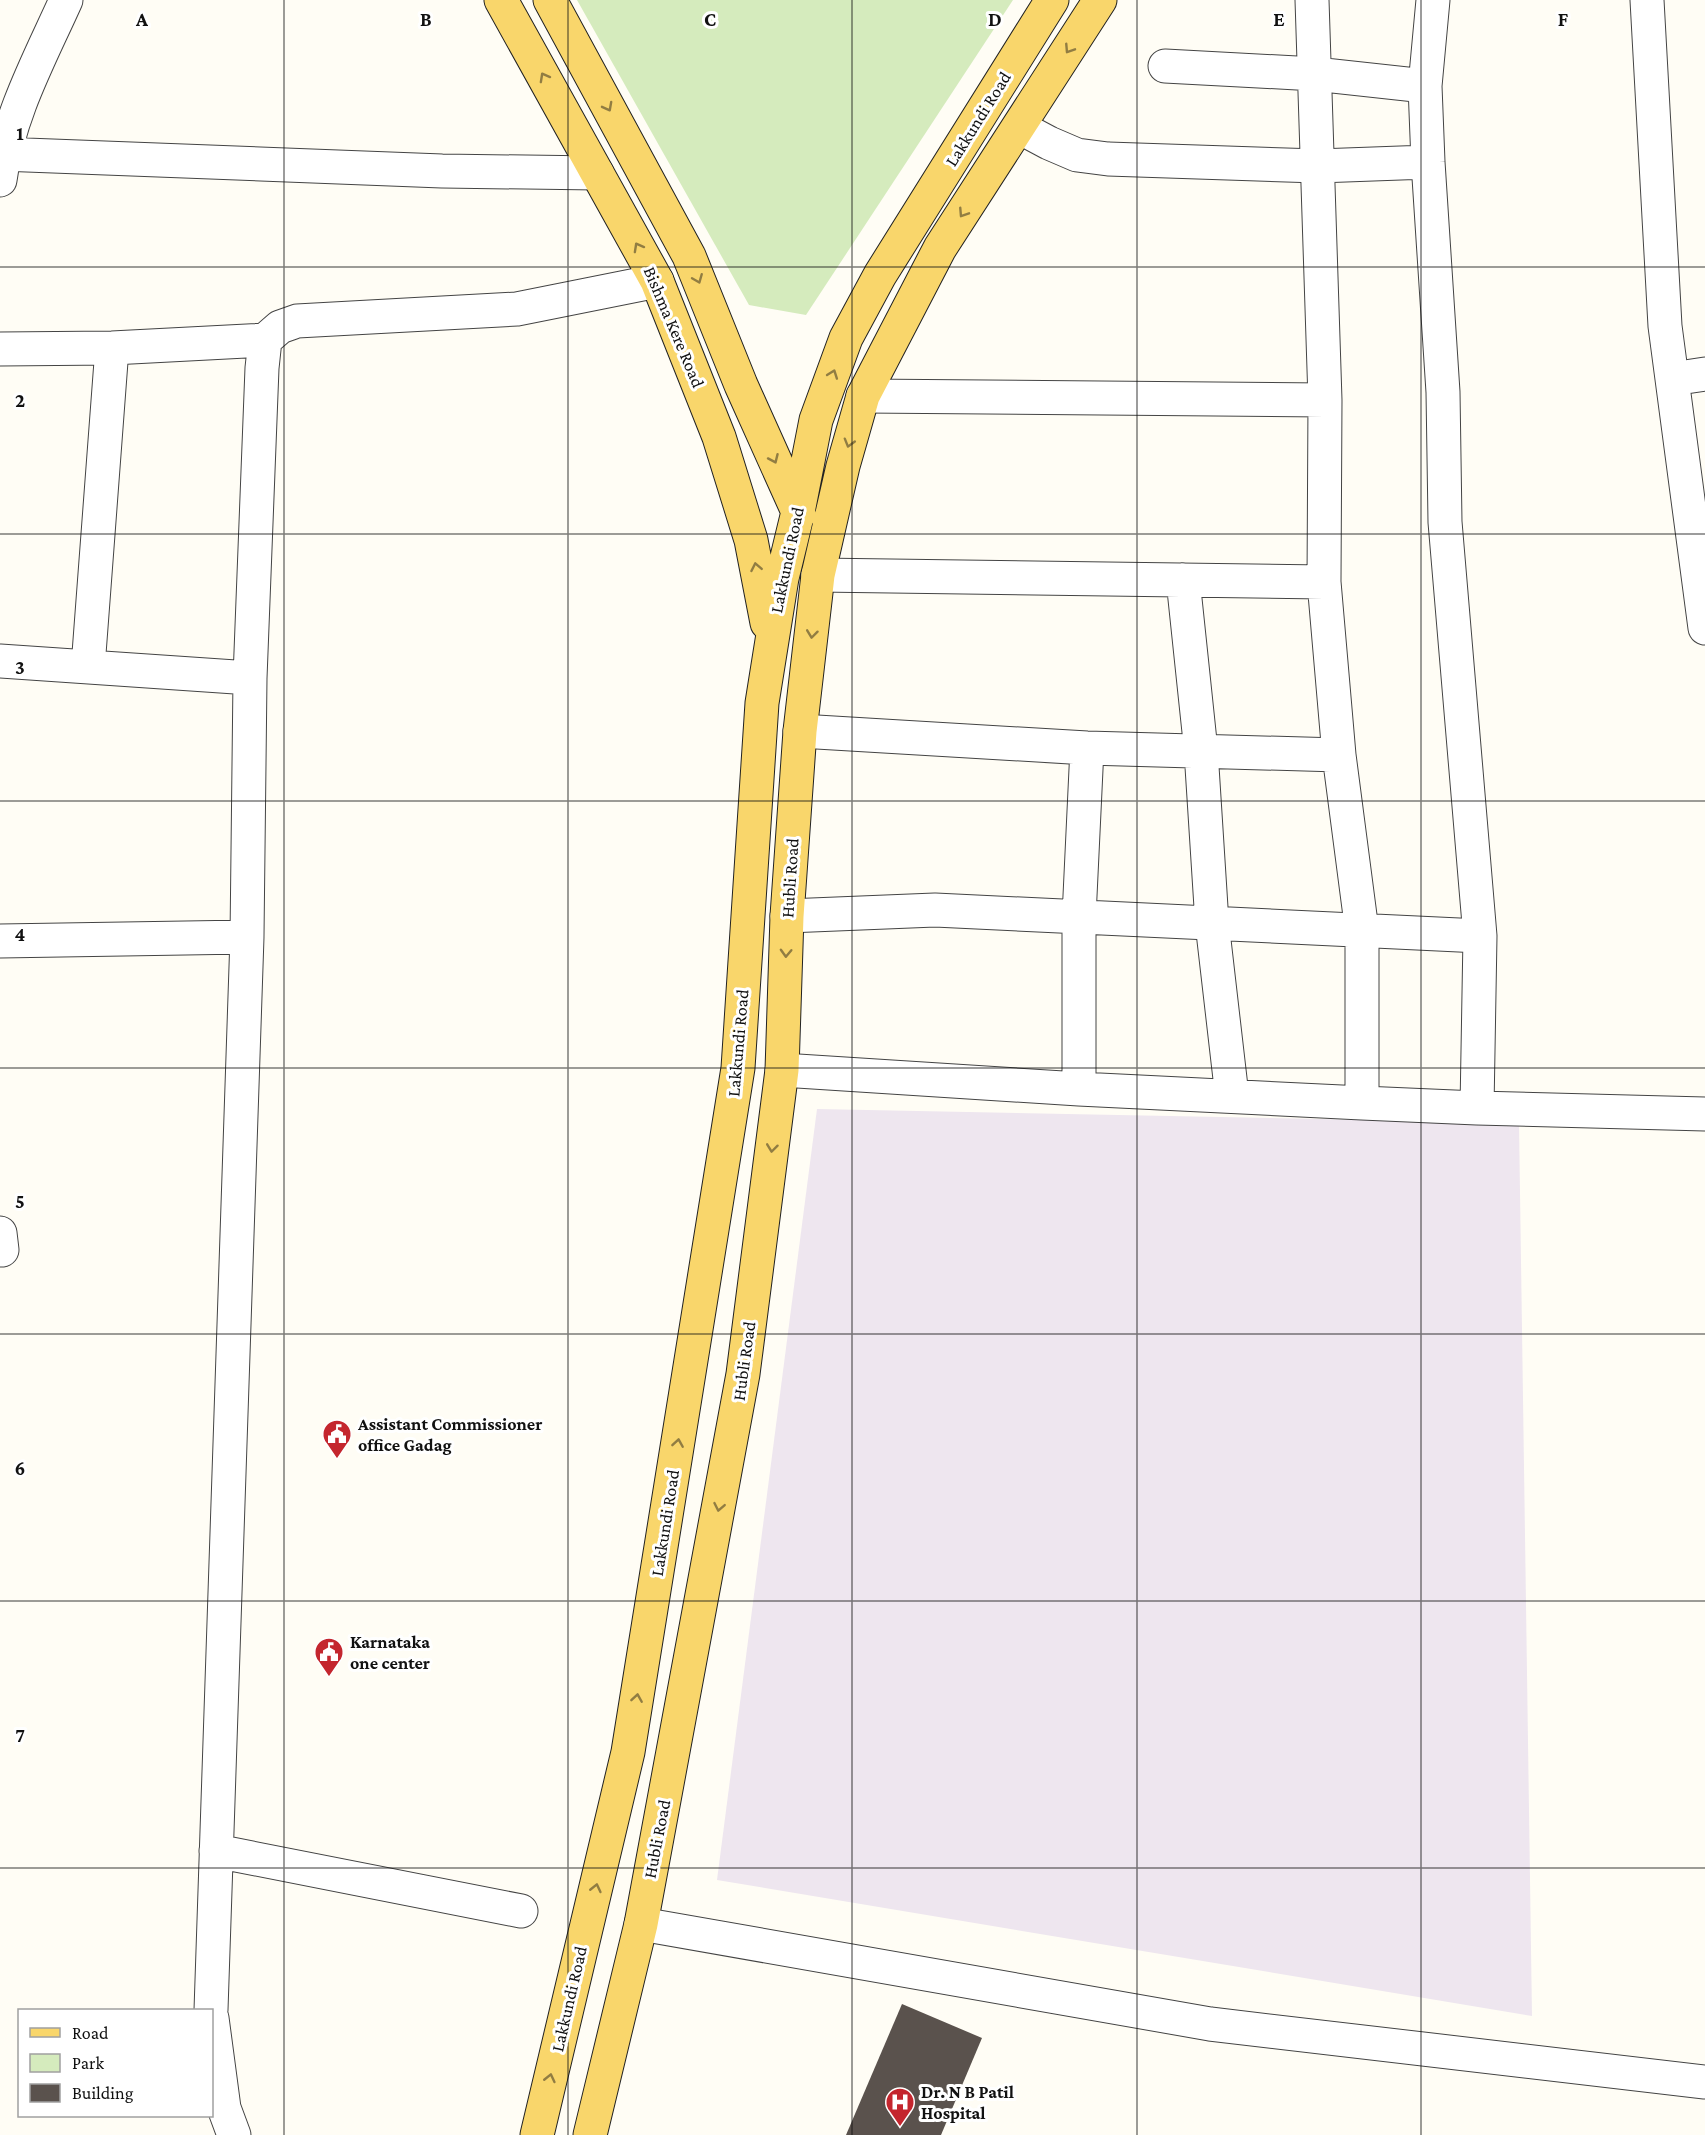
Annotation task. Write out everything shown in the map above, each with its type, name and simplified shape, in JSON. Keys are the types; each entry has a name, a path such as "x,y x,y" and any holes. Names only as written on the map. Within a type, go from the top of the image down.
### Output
{"main road":[{"name":"Bishma Kere Road","path":"501,0 657,281 719,437 748,530 771,645"},
{"path":"550,0 689,256 741,384 798,512 818,575"},
{"name":"Lakkundi Road","path":"537,2135 628,1752 738,1068 762,703 782,578 816,420 846,338 880,275 1052,0"},
{"name":"Lakkundi Road","path":"818,575 843,466 863,396 940,248 1100,0"},
{"name":"Hubli Road","path":"590,2135 641,1924 743,1374 782,1070 787,916 800,731 818,575"}],"street":[{"path":"66,0 15,116 1,163 597,173"},
{"path":"1312,0 1325,400 1324,582 1339,755 1362,931 1362,1103"},
{"path":"1432,0 1425,86 1428,162 1443,393 1445,522 1480,936 1477,1108"},
{"path":"1647,0 1665,326 1705,628"},
{"path":"1165,66 1315,74 1425,86"},
{"path":"1019,127 1048,143 1077,155 1108,159 1318,166 1428,162"},
{"path":"0,349 112,348 265,340 280,327 297,321 517,309 657,281"},
{"path":"211,2009 247,937 250,678 265,340"},
{"path":"88,667 112,348"},
{"path":"1672,379 1705,375"},
{"path":"863,396 1325,400"},
{"path":"818,575 1324,582"},
{"path":"1183,580 1201,751 1212,923 1232,1096"},
{"path":"0,661 250,678"},
{"path":"800,731 1087,747 1339,755"},
{"path":"1079,1089 1079,917 1087,747"},
{"path":"787,916 935,910 1480,936"},
{"path":"0,941 247,937"},
{"path":"782,1070 1079,1089 1362,1103 1705,1113"},
{"path":"216,1851 521,1911"},
{"path":"641,1924 1210,2024 1705,2082"},
{"path":"213,2026 224,2108 234,2135"}],"shaded area":[{"path":"817,1109 1519,1123 1532,2016 717,1880"}],"green space":[{"path":"577,0 1013,0 806,315 749,305"}],"building":[{"path":"902,2004 982,2038 941,2135 846,2135"}],"place":[{"name":"Assistant Commissioner office Gadag","path":"337,1460"},
{"name":"Karnataka one center","path":"329,1678"},
{"name":"Dr. N B Patil Hospital","path":"900,2128"}]}
